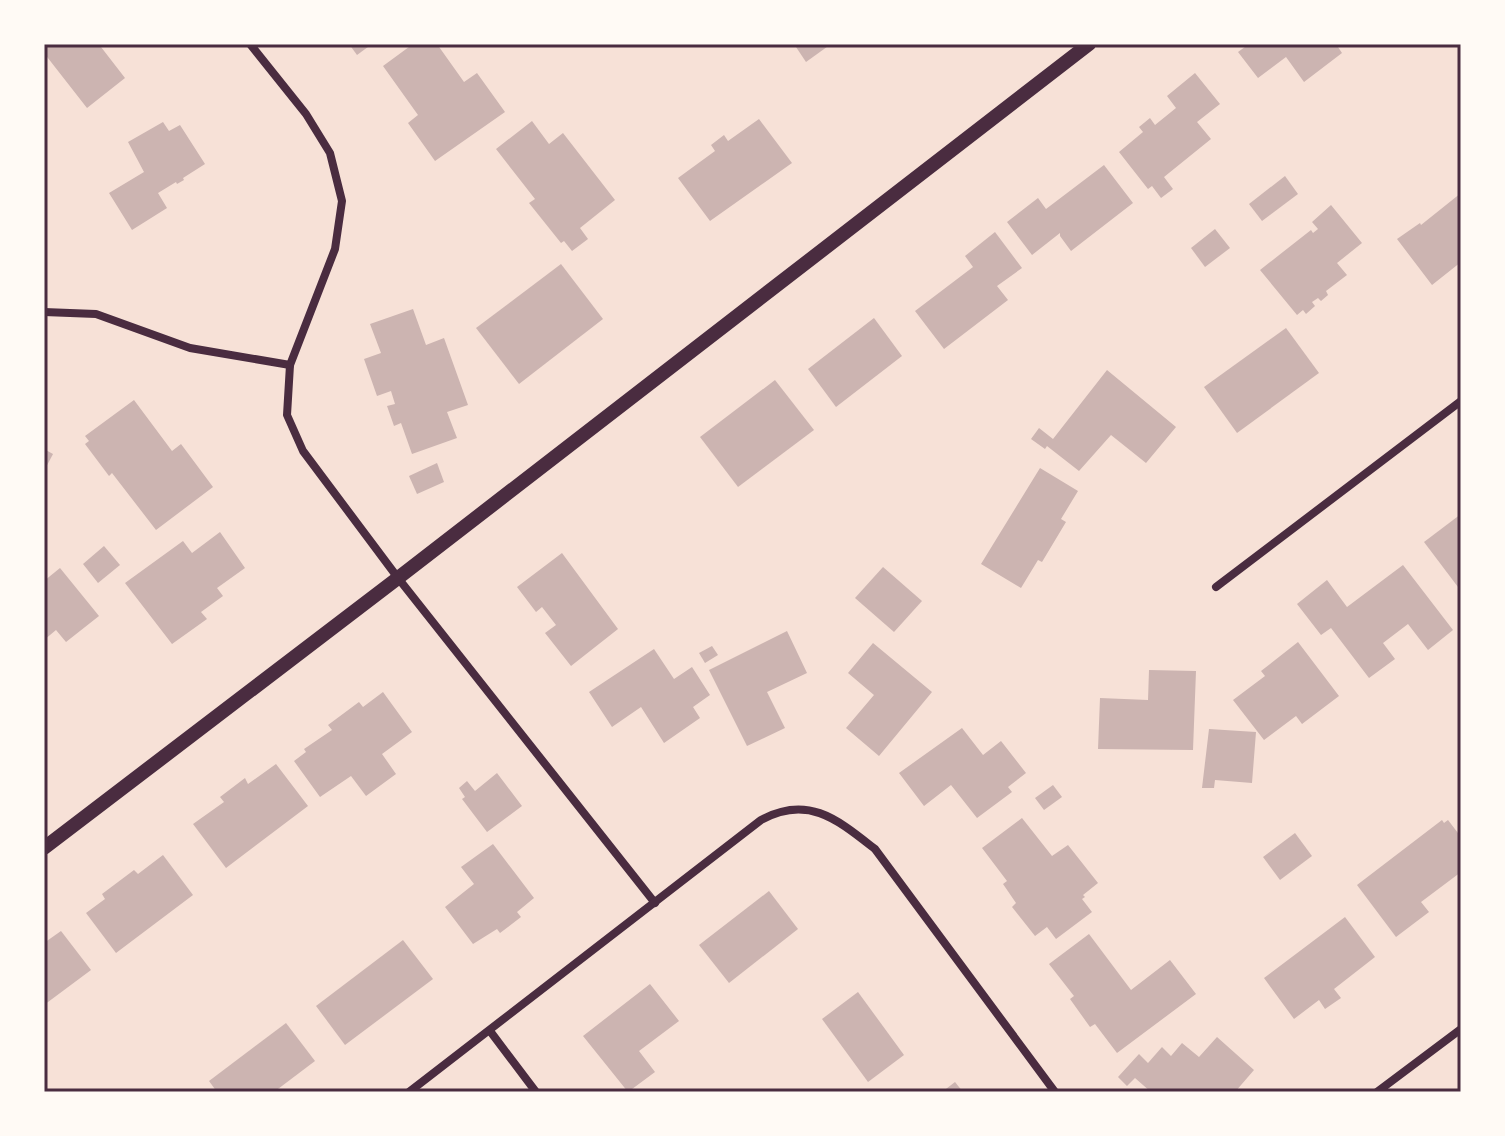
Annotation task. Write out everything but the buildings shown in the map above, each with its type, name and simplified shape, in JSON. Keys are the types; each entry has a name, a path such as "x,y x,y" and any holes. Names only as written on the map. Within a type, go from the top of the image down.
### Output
{"street":[{"path":"250,44 306,114 330,153 342,201 335,249 290,365 287,415 303,451 398,578 655,903"},
{"path":"44,848 1089,44"},
{"path":"44,312 96,314 190,348 290,365"},
{"path":"1216,587 1461,401"},
{"path":"409,1092 761,820 780,810 803,808 838,821 875,849 1055,1092"},
{"path":"1377,1092 1461,1029"},
{"path":"490,1031 536,1092"}]}
